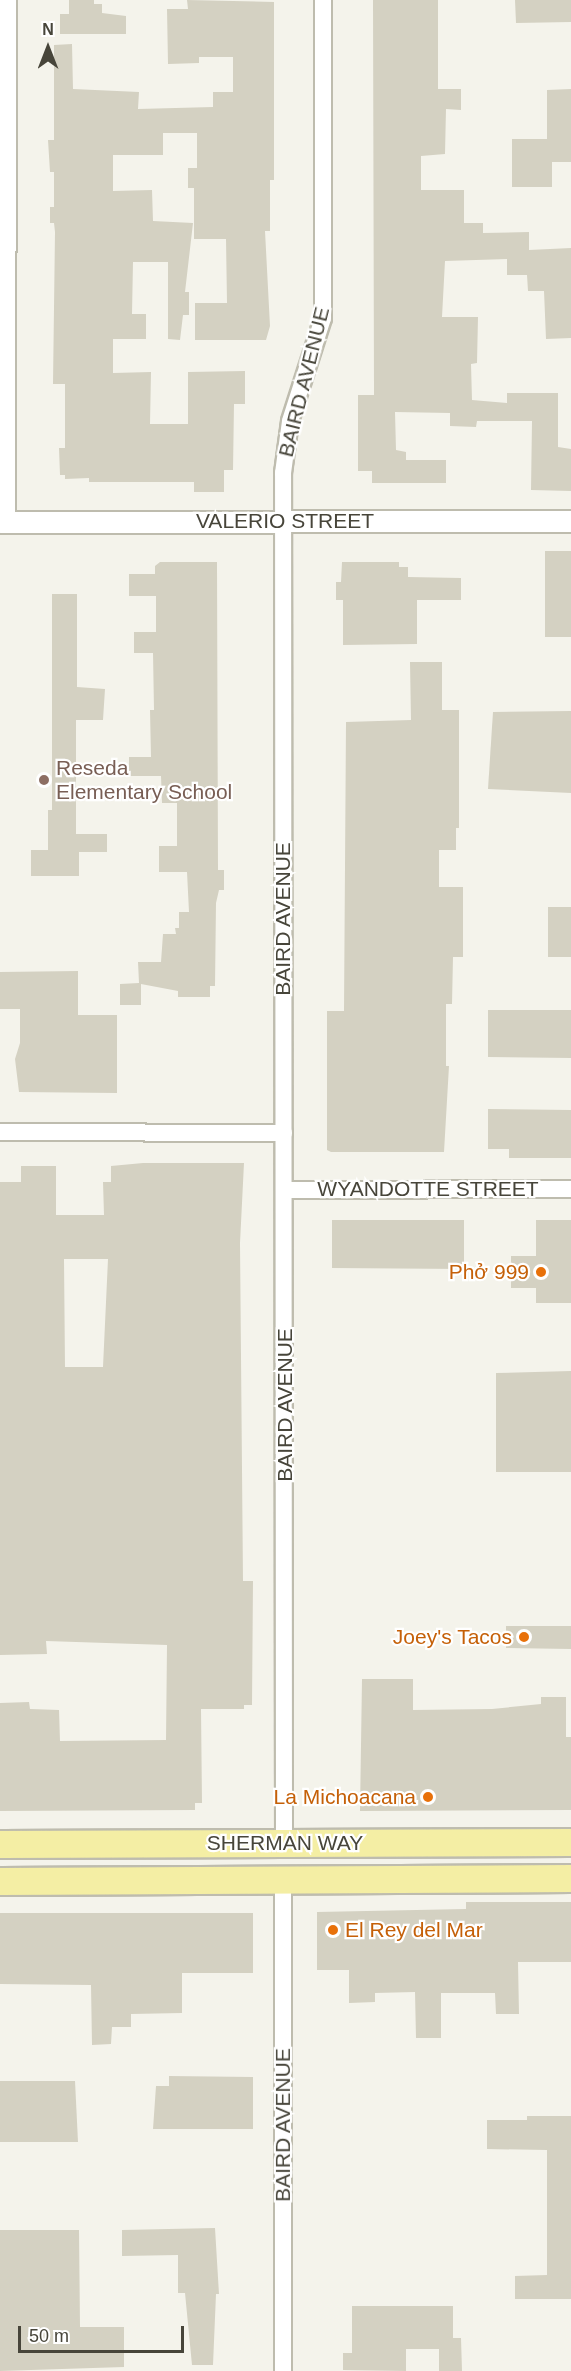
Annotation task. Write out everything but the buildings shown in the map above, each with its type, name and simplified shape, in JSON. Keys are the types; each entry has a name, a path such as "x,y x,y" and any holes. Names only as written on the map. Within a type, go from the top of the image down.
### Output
{"main road":[{"name":"SHERMAN WAY","path":"0,1844 571,1842"},
{"path":"284,1843 284,1880"},
{"name":"SHERMAN WAY","path":"0,1881 571,1878"}],"street":[{"path":"4,522 8,0"},
{"name":"BAIRD AVENUE","path":"284,1843 283,521 288,430 323,318 323,0"},
{"name":"VALERIO STREET","path":"4,522 571,521"},
{"path":"0,1132 284,1132"},
{"name":"WYANDOTTE STREET","path":"285,1190 571,1189"},
{"name":"BAIRD AVENUE","path":"283,2371 284,1880"}],"place":[{"name":"Reseda Elementary School","path":"44,780"},
{"name":"Phở 999","path":"541,1272"},
{"name":"Joey's Tacos","path":"524,1637"},
{"name":"La Michoacana","path":"428,1797"},
{"name":"El Rey del Mar","path":"333,1930"}]}
